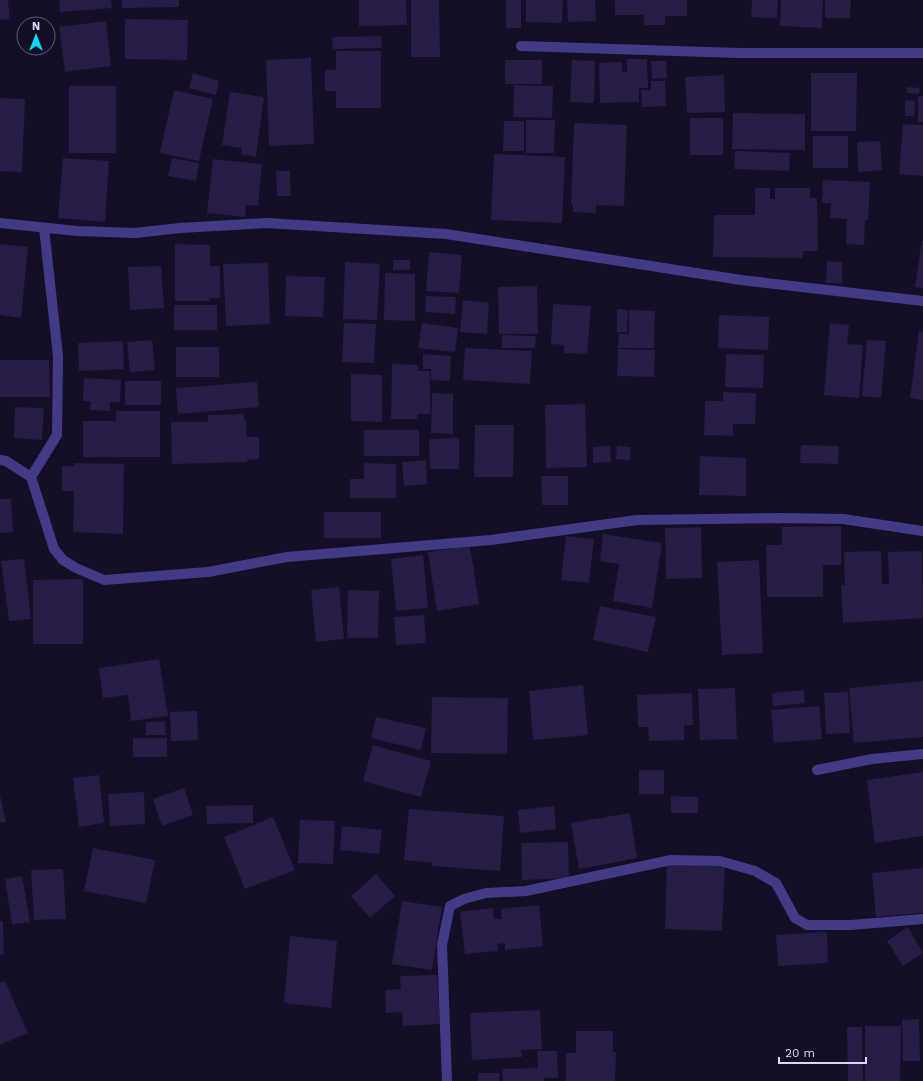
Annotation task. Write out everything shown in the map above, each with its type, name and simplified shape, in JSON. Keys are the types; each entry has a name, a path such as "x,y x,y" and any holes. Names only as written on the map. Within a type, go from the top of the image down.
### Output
{"street":[{"path":"521,46 745,53 923,53"},
{"path":"0,223 44,228 135,233 180,228 267,223 446,234 741,280 923,301"},
{"path":"31,477 57,434 58,356 44,228"},
{"path":"0,460 6,461 31,477 54,549 63,560 76,568 104,580 208,572 286,557 491,540 637,520 779,518 843,519 923,531"},
{"path":"816,770 872,759 923,754"},
{"path":"447,1081 442,945 450,906 464,899 486,893 526,891 671,860 720,861 755,871 776,883 795,918 807,925 851,925 923,919"}],"building":[{"path":"0,0 8,0 10,19 0,20"},
{"path":"59,0 111,0 112,8 60,12"},
{"path":"122,0 179,0 179,7 122,8"},
{"path":"359,0 406,0 407,25 359,26"},
{"path":"411,0 439,0 440,57 411,57"},
{"path":"506,0 521,0 521,28 506,28"},
{"path":"526,0 563,0 562,23 526,22"},
{"path":"567,0 595,0 596,21 568,22"},
{"path":"615,0 687,0 687,16 665,16 665,25 644,25 644,15 615,15"},
{"path":"752,0 778,0 777,18 751,17"},
{"path":"781,0 823,0 822,28 780,26"},
{"path":"825,0 851,0 850,18 825,18"},
{"path":"125,19 188,20 187,60 125,59"},
{"path":"106,21 111,66 65,72 59,27"},
{"path":"381,36 382,48 333,49 332,37"},
{"path":"336,51 381,51 381,108 336,108 336,91 325,91 325,70 336,70"},
{"path":"311,58 314,144 269,146 266,60"},
{"path":"627,59 647,59 648,88 639,88 639,102 600,103 599,63 622,62 622,72 627,72"},
{"path":"505,60 542,60 542,84 505,84"},
{"path":"572,60 595,61 594,103 570,102"},
{"path":"651,61 666,61 667,78 652,79"},
{"path":"193,73 219,81 216,95 189,88"},
{"path":"811,73 857,73 856,131 811,131"},
{"path":"724,75 725,112 687,113 685,77"},
{"path":"651,81 665,81 666,106 642,107 641,90 651,90"},
{"path":"514,85 553,86 552,118 513,117"},
{"path":"69,86 116,86 116,153 69,153"},
{"path":"907,87 920,88 919,94 907,93"},
{"path":"174,90 213,99 199,161 160,153"},
{"path":"230,92 264,97 256,157 241,154 242,148 222,145"},
{"path":"918,96 923,96 923,122 918,122"},
{"path":"0,98 25,99 22,172 0,171"},
{"path":"905,100 915,101 914,116 905,116"},
{"path":"733,113 805,114 805,150 732,149"},
{"path":"690,118 723,118 723,155 690,155"},
{"path":"526,120 555,120 554,153 526,153"},
{"path":"504,121 524,121 524,151 503,151"},
{"path":"574,123 627,125 624,206 596,205 596,213 573,212 573,204 571,204"},
{"path":"903,124 923,125 923,176 899,174"},
{"path":"813,136 848,136 848,168 813,168"},
{"path":"880,141 882,170 858,172 857,142"},
{"path":"735,151 790,153 789,171 734,169"},
{"path":"494,154 565,157 562,223 491,220"},
{"path":"63,158 109,161 105,222 58,218"},
{"path":"172,158 199,163 196,181 168,176"},
{"path":"213,159 262,164 258,206 246,205 245,217 207,213"},
{"path":"276,171 290,171 291,196 277,196"},
{"path":"823,180 870,182 868,220 865,220 864,245 846,244 847,219 830,218 831,203 822,203"},
{"path":"755,188 770,188 770,199 775,199 775,188 810,188 810,198 817,198 818,251 803,251 803,258 713,257 714,215 755,215"},
{"path":"923,241 923,288 915,287"},
{"path":"0,244 28,247 21,318 0,315"},
{"path":"175,244 210,245 210,266 220,266 220,298 210,298 210,301 175,301"},
{"path":"429,252 462,255 459,293 426,291"},
{"path":"393,260 410,260 410,270 393,270"},
{"path":"827,261 842,262 842,283 826,283"},
{"path":"345,262 380,264 377,320 343,319"},
{"path":"268,263 270,324 226,326 223,264"},
{"path":"161,266 164,308 130,310 128,267"},
{"path":"385,273 415,274 415,321 384,320"},
{"path":"286,276 325,277 323,317 285,316"},
{"path":"537,286 538,334 499,334 498,287"},
{"path":"426,296 456,297 455,314 425,312"},
{"path":"463,300 489,303 487,334 460,332"},
{"path":"553,304 591,306 587,354 564,353 564,345 551,344"},
{"path":"174,305 217,305 217,330 174,330"},
{"path":"617,309 628,310 627,332 617,332"},
{"path":"629,310 655,311 654,348 618,348 619,334 629,334"},
{"path":"719,315 769,317 768,350 718,348"},
{"path":"344,323 376,324 374,363 342,362"},
{"path":"422,323 458,328 455,352 418,348"},
{"path":"830,323 849,325 847,344 863,345 859,398 824,395"},
{"path":"919,331 923,332 923,400 910,398"},
{"path":"502,335 536,336 535,348 502,348"},
{"path":"152,340 155,370 130,372 127,342"},
{"path":"867,340 886,341 881,398 862,396"},
{"path":"123,341 124,369 79,371 78,343"},
{"path":"176,347 219,347 219,377 176,377"},
{"path":"465,348 532,351 530,384 463,380"},
{"path":"618,349 655,350 654,377 617,376"},
{"path":"423,354 451,356 450,381 431,380 431,369 423,369"},
{"path":"726,354 764,355 763,388 725,387"},
{"path":"0,360 49,360 50,397 0,397"},
{"path":"392,364 418,365 418,371 430,371 430,414 417,414 417,419 391,419"},
{"path":"351,374 382,375 382,422 351,421"},
{"path":"84,378 121,380 120,402 110,402 110,411 90,410 91,401 83,401"},
{"path":"125,381 161,381 161,405 125,405"},
{"path":"257,382 259,407 178,414 176,388"},
{"path":"723,392 756,393 755,424 733,424 733,436 704,435 705,401 723,401"},
{"path":"432,393 453,394 453,434 431,433"},
{"path":"585,404 587,467 546,468 545,405"},
{"path":"15,407 44,408 42,440 14,438"},
{"path":"116,411 160,411 160,457 83,457 83,421 116,421"},
{"path":"244,414 247,437 259,437 259,459 247,460 247,462 172,464 171,422 208,422 208,415"},
{"path":"475,425 514,425 513,477 474,477"},
{"path":"364,430 419,430 419,456 364,456"},
{"path":"459,438 459,469 430,469 429,439"},
{"path":"801,445 839,446 838,464 800,463"},
{"path":"610,446 611,462 593,463 593,447"},
{"path":"617,446 631,447 630,460 616,459"},
{"path":"700,456 746,458 746,496 699,495"},
{"path":"426,460 427,484 404,486 402,462"},
{"path":"74,463 124,464 123,534 73,532 74,491 62,491 62,466 74,466"},
{"path":"364,463 396,464 396,498 350,498 350,479 364,479"},
{"path":"541,476 568,476 568,505 542,505"},
{"path":"0,499 11,499 13,532 0,533"},
{"path":"324,512 381,512 381,538 324,538"},
{"path":"841,526 841,565 823,565 823,597 767,597 766,545 782,545 782,527"},
{"path":"701,527 702,578 666,579 665,528"},
{"path":"603,534 662,543 652,608 613,601 619,564 600,561"},
{"path":"566,536 594,539 589,583 561,580"},
{"path":"470,546 479,604 437,611 428,552"},
{"path":"881,551 882,584 889,584 888,552 922,551 923,618 843,623 841,585 845,585 844,552"},
{"path":"423,555 428,608 396,611 391,559"},
{"path":"24,559 31,619 9,621 1,561"},
{"path":"759,560 763,653 722,655 717,562"},
{"path":"83,579 83,644 33,644 33,580"},
{"path":"339,587 344,639 316,642 311,590"},
{"path":"348,590 379,591 378,638 347,638"},
{"path":"600,606 656,617 648,652 593,640"},
{"path":"424,615 426,643 396,645 394,617"},
{"path":"159,659 168,716 131,721 128,695 103,698 99,668"},
{"path":"923,681 923,737 854,743 849,688"},
{"path":"583,685 588,735 533,740 529,691"},
{"path":"735,688 737,739 700,740 698,689"},
{"path":"804,690 805,703 773,706 772,693"},
{"path":"848,692 850,733 826,734 824,693"},
{"path":"692,693 693,725 684,725 684,740 649,741 648,727 638,727 637,695"},
{"path":"432,697 508,698 507,754 431,753"},
{"path":"819,706 822,739 774,743 771,710"},
{"path":"197,711 198,740 171,741 170,712"},
{"path":"376,717 426,728 421,750 371,738"},
{"path":"165,721 166,735 146,735 146,722"},
{"path":"133,738 167,738 167,757 133,757"},
{"path":"373,745 431,761 421,797 363,781"},
{"path":"639,770 664,770 664,794 639,794"},
{"path":"923,772 923,836 875,843 867,780"},
{"path":"99,775 104,823 79,827 73,778"},
{"path":"184,788 193,815 162,826 153,799"},
{"path":"144,792 145,824 110,826 108,794"},
{"path":"0,795 6,822 0,823"},
{"path":"671,796 698,797 698,813 671,813"},
{"path":"253,805 253,823 207,824 206,806"},
{"path":"554,806 556,829 520,833 518,810"},
{"path":"409,809 504,816 500,871 432,866 433,863 404,860"},
{"path":"630,813 637,858 579,869 571,823"},
{"path":"273,817 295,870 245,889 224,837"},
{"path":"300,820 335,821 333,864 298,863"},
{"path":"342,826 382,830 379,854 340,850"},
{"path":"568,842 569,878 522,880 521,843"},
{"path":"93,848 155,860 146,903 84,891"},
{"path":"667,863 725,865 722,931 665,929"},
{"path":"923,868 923,913 876,917 872,873"},
{"path":"63,869 66,919 34,920 31,870"},
{"path":"376,874 395,896 370,918 351,896"},
{"path":"22,876 30,922 12,924 5,879"},
{"path":"402,901 442,907 432,970 392,964"},
{"path":"539,905 543,946 505,950 505,943 497,944 498,951 465,954 460,912 493,908 494,919 502,919 501,909"},
{"path":"0,921 3,921 4,955 0,955"},
{"path":"908,927 923,953 903,966 887,941"},
{"path":"827,932 828,963 778,966 776,935"},
{"path":"290,936 337,941 331,1008 284,1003"},
{"path":"437,975 440,1024 403,1026 402,1012 386,1013 385,990 401,989 400,976"},
{"path":"5,981 28,1033 0,1045 0,983"},
{"path":"540,1010 542,1049 521,1050 522,1057 472,1060 470,1013"},
{"path":"919,1019 920,1061 903,1061 902,1020"},
{"path":"865,1026 901,1026 900,1081 865,1081"},
{"path":"847,1027 862,1027 863,1081 848,1081"},
{"path":"576,1031 613,1031 613,1052 616,1052 615,1081 566,1081 566,1053 576,1053"},
{"path":"537,1051 557,1051 558,1078 544,1078 544,1081 503,1081 502,1069 538,1068"},
{"path":"478,1073 499,1073 499,1081 478,1081"}]}
